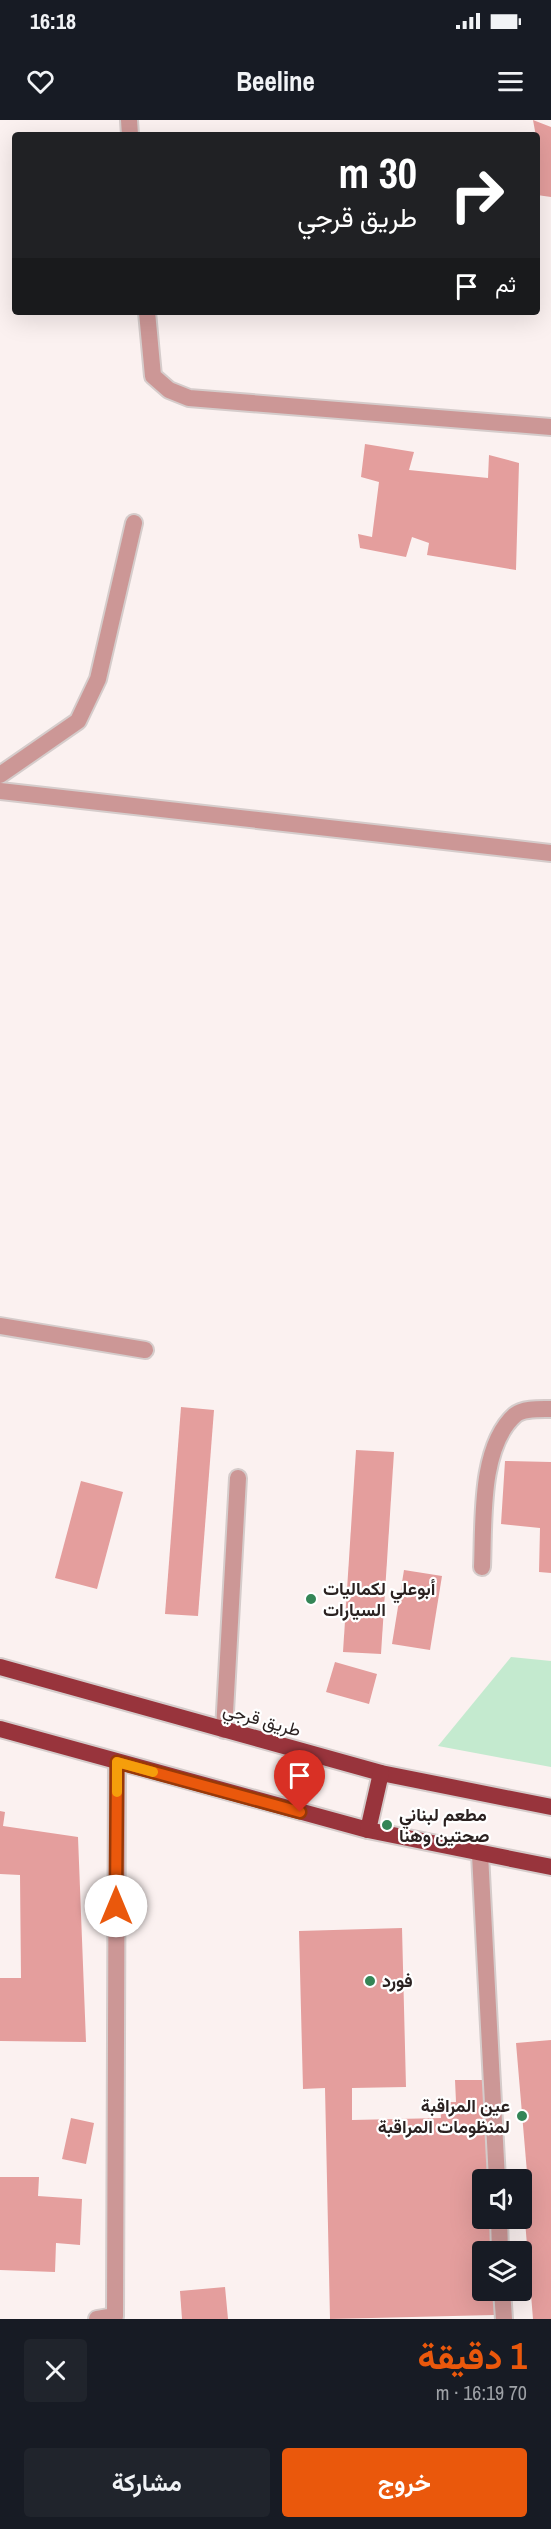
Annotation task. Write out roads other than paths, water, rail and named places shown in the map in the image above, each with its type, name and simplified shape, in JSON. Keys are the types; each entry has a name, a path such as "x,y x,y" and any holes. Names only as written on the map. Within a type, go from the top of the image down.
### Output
{"highway":[{"name":"طريق قرجي","path":"0,1667 381,1773 551,1807"},
{"path":"0,1729 368,1830 551,1867"},
{"path":"368,1830 381,1773"}],"street":[{"path":"147,315 153,376 169,390 189,398 551,427"},
{"path":"0,775 78,721 98,679 134,524"},
{"path":"0,791 551,853"},
{"path":"0,1326 145,1350"},
{"path":"482,1567 486,1482 499,1435 516,1413 539,1408 551,1409"},
{"path":"224,1730 238,1478"},
{"path":"98,2319 116,2316 117,1762"},
{"path":"480,1854 496,2169"},
{"path":"503,2301 504,2319"}],"place":[{"name":"أبوعلي لكماليات السيارات","path":"311,1599"},
{"name":"مطعم لبناني صحتين وهنا","path":"387,1825"},
{"name":"فورد","path":"370,1981"},
{"name":"عين المراقبة لمنظومات المراقبة","path":"522,2116"}]}
